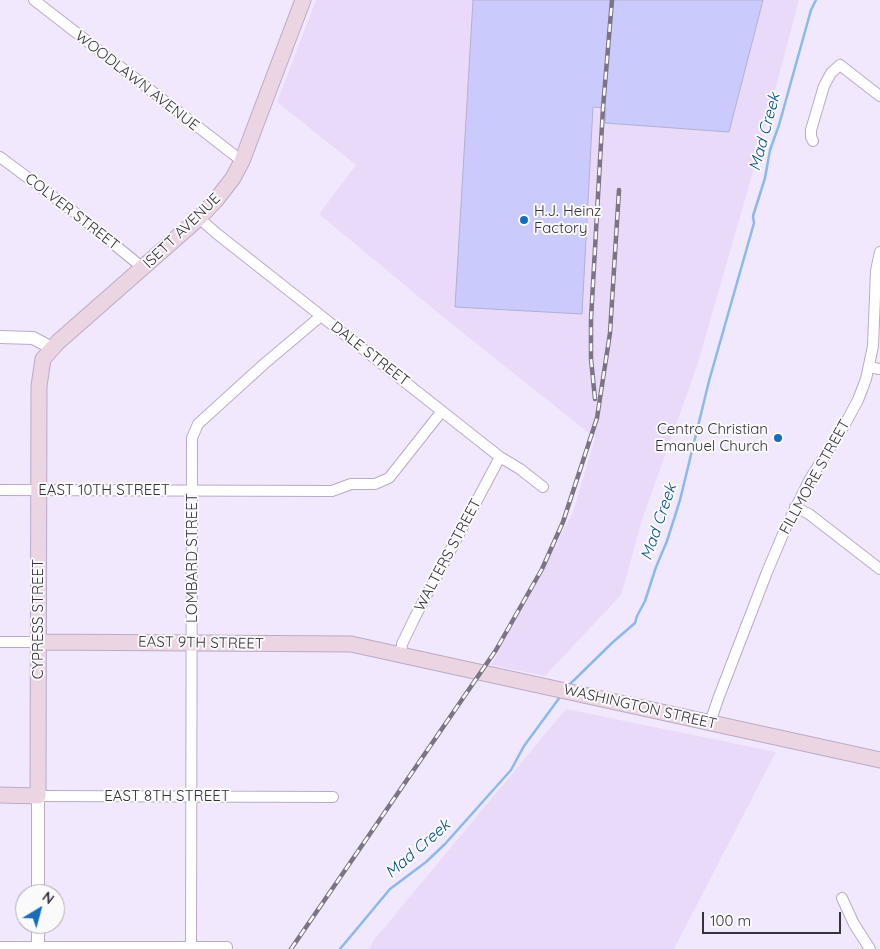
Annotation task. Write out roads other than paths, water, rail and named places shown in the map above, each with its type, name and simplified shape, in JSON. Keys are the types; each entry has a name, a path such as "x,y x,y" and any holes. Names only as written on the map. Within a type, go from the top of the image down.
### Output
{"main road":[{"name":"ISETT AVENUE","path":"52,348 199,218 233,178 242,162 303,0"},
{"name":"CYPRESS STREET","path":"38,796 40,377 43,359 52,348"},
{"name":"EAST 9TH STREET","path":"38,642 351,644 401,654"},
{"name":"WASHINGTON STREET","path":"401,654 880,760"},
{"name":"EAST 8TH STREET","path":"0,795 38,796"}],"street":[{"name":"WOODLAWN AVENUE","path":"34,0 242,162"},
{"path":"813,141 811,130 824,86 831,73 840,65 880,96"},
{"name":"COLVER STREET","path":"0,157 74,212 144,268"},
{"name":"DALE STREET","path":"199,218 442,411 543,487"},
{"name":"FILLMORE STREET","path":"710,723 767,572 795,507 853,408 866,379 873,346 876,271 880,252"},
{"name":"LOMBARD STREET","path":"190,947 192,438 198,424 264,364 321,316"},
{"path":"0,337 33,338 52,348"},
{"path":"869,367 880,369"},
{"name":"EAST 10TH STREET","path":"0,490 332,492 351,484 375,484 383,481 395,471 442,411"},
{"name":"WALTERS STREET","path":"401,654 402,644 415,617 500,456"},
{"path":"795,507 809,514 880,569"},
{"name":"EAST 9TH STREET","path":"0,642 38,642"},
{"name":"EAST 8TH STREET","path":"38,796 333,797"},
{"name":"CYPRESS STREET","path":"38,796 38,884"},
{"path":"842,898 854,924 870,949"},
{"path":"38,934 38,948"},
{"path":"0,947 227,947"}],"waterway":[{"name":"Mad Creek","path":"568,686 635,623 667,541 680,500 709,381 754,223 753,216 765,178 770,150 779,125 811,10 816,0"},
{"name":"Mad Creek","path":"340,949 390,889 426,862 445,844 511,770 524,746 560,697"}],"railway":[{"path":"595,399 591,359 591,319 603,108 612,0"},
{"path":"291,949 496,650 542,569 563,522 597,418 610,333 619,190"}],"place":[{"name":"H.J. Heinz Factory","path":"524,220"},
{"name":"Centro Christian Emanuel Church","path":"778,438"}]}
